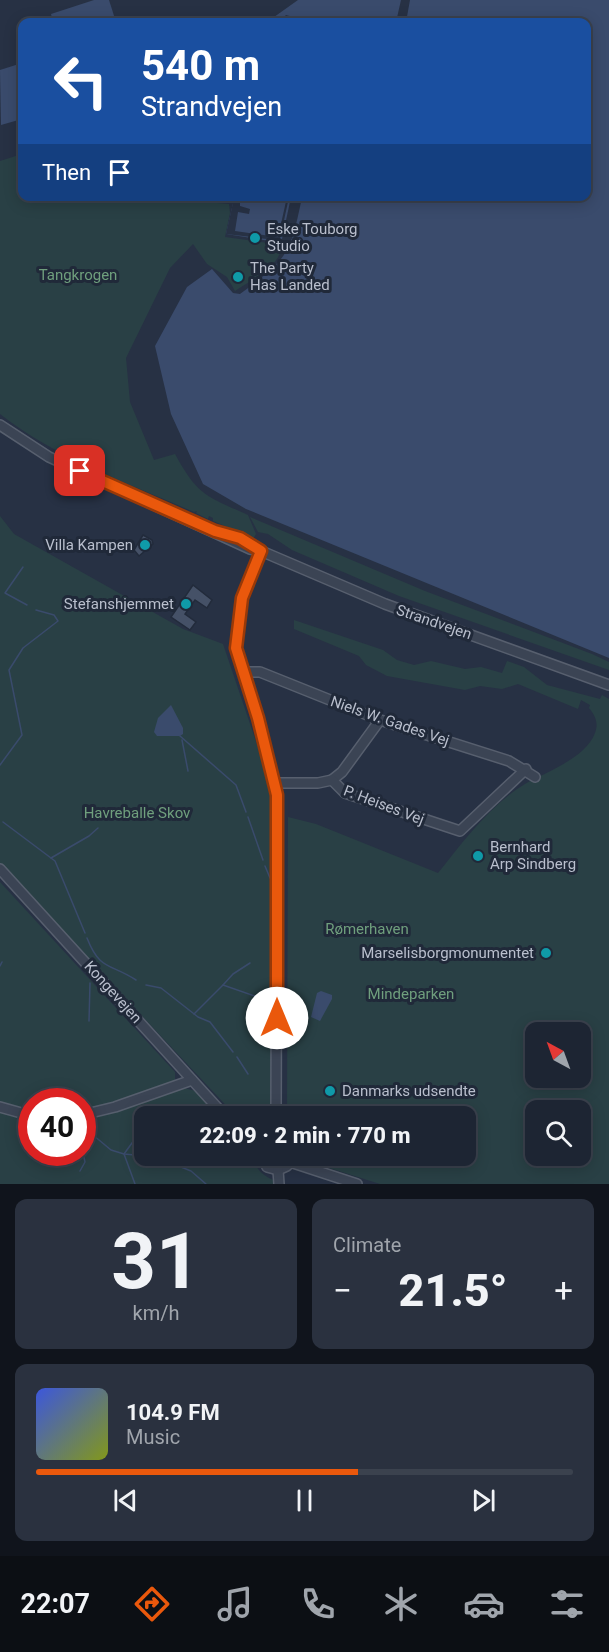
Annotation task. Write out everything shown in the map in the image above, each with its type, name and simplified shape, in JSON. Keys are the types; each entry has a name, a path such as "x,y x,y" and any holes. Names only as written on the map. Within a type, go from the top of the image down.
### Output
{"street":[{"name":"Strandvejen","path":"0,425 44,454 250,549 261,551 385,604 609,685"},
{"path":"261,551 242,598 237,621 236,648 275,783 279,863 276,1106"},
{"name":"Niels W. Gades Vej","path":"243,672 260,672 380,720 509,761 536,777"},
{"path":"332,780 342,772 380,720"},
{"name":"P. Heises Vej","path":"275,783 318,783 332,780 345,793 460,831 526,769"},
{"name":"Kongevejen","path":"0,869 216,1106"},
{"path":"96,1112 192,1080"},
{"path":"0,1107 18,1112"},
{"path":"267,1166 278,1170"},
{"path":"278,1170 283,1166"},
{"path":"309,1166 357,1184"},
{"path":"278,1170 279,1184"}],"green space":[{"name":"Tangkrogen","path":"18,155 18,201 203,201 229,204 230,213 225,237 282,245 280,253 271,266 235,291 227,277 207,264 193,244 170,268 126,358 130,402 154,460 175,454 190,479 204,493 248,515 256,534 253,539 241,533 242,530 239,532 213,521 213,518 209,516 208,519 196,513 197,511 194,512 69,457 22,430 0,414 0,161"},
{"name":"Havreballe Skov","path":"0,516 14,534 183,629 223,644 270,783 274,843 273,1106 227,1106 0,865"},
{"path":"250,517 425,591 592,654 609,662 609,670 399,596 292,550 268,534 258,532"},
{"name":"Mindeparken","path":"294,620 383,650 397,660 414,665 431,661 465,669 481,667 502,673 507,661 524,667 547,685 600,699 602,695 609,699 609,1184 380,1184 323,1166 476,1166 476,1106 287,1106 288,817 316,824 438,873 500,802 525,784 583,750 590,742 597,726 595,716 589,708 590,705 581,700 578,709 518,684 502,689 480,686 465,690 387,676 366,665 359,656 294,629"},
{"path":"0,882 175,1072 175,1082 96,1108 96,1088 18,1088 18,1108 0,1102"},
{"path":"184,1088 196,1091 210,1106 134,1106 134,1166 257,1166 262,1173 273,1180 273,1184 0,1184 0,1111 18,1116 18,1166 96,1166 96,1114"}],"water":[{"path":"94,0 109,0 115,18 52,18 51,14"},
{"path":"298,0 401,0 397,18 293,18 286,15 283,18 273,18"},
{"path":"410,0 609,0 609,658 246,509 203,484 171,414 155,346 187,287 212,269 233,293 240,294 256,282 278,263 290,244 301,201 591,201 591,18 407,18"},
{"path":"18,64 18,120 1,125 0,70"},
{"path":"223,201 290,201 282,239 276,242 226,234 233,203"},
{"path":"171,705 183,728 183,734 157,736 154,732 158,718"},
{"path":"321,991 332,995 332,999 320,1021 311,1017 317,993"}],"pier":[{"path":"223,201 240,201 240,206 250,209 249,214 238,212 235,231 278,237 286,201 288,201 280,239 284,241 226,234 233,203"}],"building":[{"name":"Villa Kampen","path":"143,535 152,540 153,544 139,556 134,550"},
{"name":"Stefanshjemmet","path":"193,585 212,600 207,608 195,600 185,614 196,622 190,630 171,617"}],"waterway":[{"path":"23,567 5,593 27,605"},
{"path":"0,765 22,735 9,670 23,648 58,621 54,615 36,610"},
{"path":"180,736 236,785 246,812"},
{"path":"182,740 188,771"},
{"path":"248,817 263,860"},
{"path":"3,822 55,861 85,933"},
{"path":"51,858 89,836 98,828"},
{"path":"265,866 270,878"},
{"path":"87,938 101,961 136,980"},
{"path":"0,966 2,962"},
{"path":"223,985 233,974 250,963"},
{"path":"89,1021 90,983"},
{"path":"146,985 161,988 198,1017 210,1022 233,1052"},
{"path":"194,1014 223,985 263,999"},
{"path":"237,1057 248,1074"},
{"path":"96,1138 111,1150 124,1154 156,1157 191,1171 206,1184"},
{"path":"134,1140 124,1154 135,1184"},
{"path":"80,1171 83,1166"}],"place":[{"name":"Eske Touborg Studio","path":"255,238"},
{"name":"The Party Has Landed","path":"238,277"},
{"name":"Villa Kampen","path":"145,545"},
{"name":"Stefanshjemmet","path":"186,604"},
{"name":"Bernhard Arp Sindberg","path":"478,856"},
{"name":"Marselisborgmonumentet","path":"546,953"},
{"name":"Danmarks udsendte","path":"330,1091"}],"route":[{"path":"80,471 215,531 240,538 261,551 242,598 237,621 236,648 258,718 277,795 279,863 277,1018"}],"park label":[{"name":"Rømerhaven","path":"367,929"}]}
